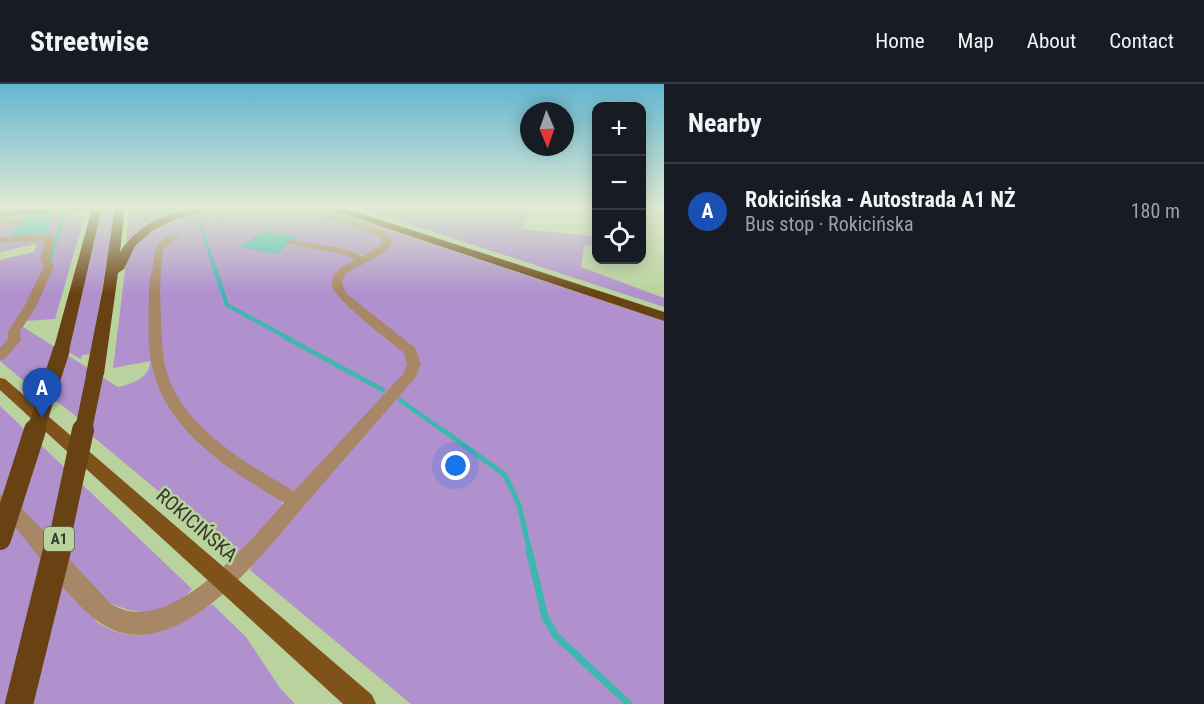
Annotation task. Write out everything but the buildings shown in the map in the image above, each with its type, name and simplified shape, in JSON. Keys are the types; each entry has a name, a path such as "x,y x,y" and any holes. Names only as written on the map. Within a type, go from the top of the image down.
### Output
{"highway":[{"path":"0,539 61,351 88,236"},
{"name":"A1","path":"19,704 46,597 95,374 116,236"},
{"path":"110,287 125,252 139,236"},
{"path":"418,236 664,317"},
{"path":"438,236 664,309"}],"main road":[{"name":"ROKICIŃSKA","path":"0,382 363,704"}],"lane":[{"path":"176,236 167,238 160,245 157,273 154,278 159,364 166,388 179,412 205,438 296,501"},
{"path":"0,501 96,604 119,621 141,625 161,620 184,609 223,579 267,536 406,381 414,368 413,356 405,345 338,290 336,280 339,274 384,249 388,244 386,238 381,236"},
{"path":"0,239 50,238 45,258 49,266 30,307 14,331 15,340 0,356"},
{"path":"290,243 344,252 363,260"}],"shaded area":[{"path":"0,236 79,236 55,319 25,321 23,327 118,387 135,382 144,375 149,367 150,361 113,368 126,263 140,241 147,236 408,236 664,321 664,704 411,704 250,570 258,555 298,513 304,499 411,381 416,372 418,361 412,348 341,289 340,282 345,272 374,257 332,249 330,251 353,256 356,260 336,274 333,286 342,299 403,347 408,356 409,366 404,376 378,408 300,489 292,491 281,487 242,461 205,432 189,416 177,398 167,377 162,353 155,354 161,385 180,418 199,438 280,498 283,507 255,539 235,555 85,430 76,416 43,391 30,386 0,361 0,260 34,252 36,244 0,252"},
{"path":"95,236 111,236 91,354 82,355 81,359 68,352"},
{"path":"446,236 592,236 592,245 584,246 581,267 664,298 664,307"},
{"path":"0,406 192,589 183,598 173,605 151,611 128,609 105,600 93,591 7,496 0,494"},
{"path":"0,509 98,623 129,635 143,635 170,626 212,604 246,637 280,688 295,704 0,704"}],"water":[{"path":"256,236 298,237 276,254 240,247"}],"waterway":[{"path":"51,257 58,236"},
{"path":"204,236 213,265"},
{"path":"213,263 227,305 288,338"},
{"path":"285,337 383,390"},
{"path":"400,400 445,432"},
{"path":"443,430 505,475 519,505 530,552"},
{"path":"529,550 545,617 556,636 629,704"}],"place":[{"name":"Rokicińska - Autostrada A1 NŻ","path":"42,418"}]}
